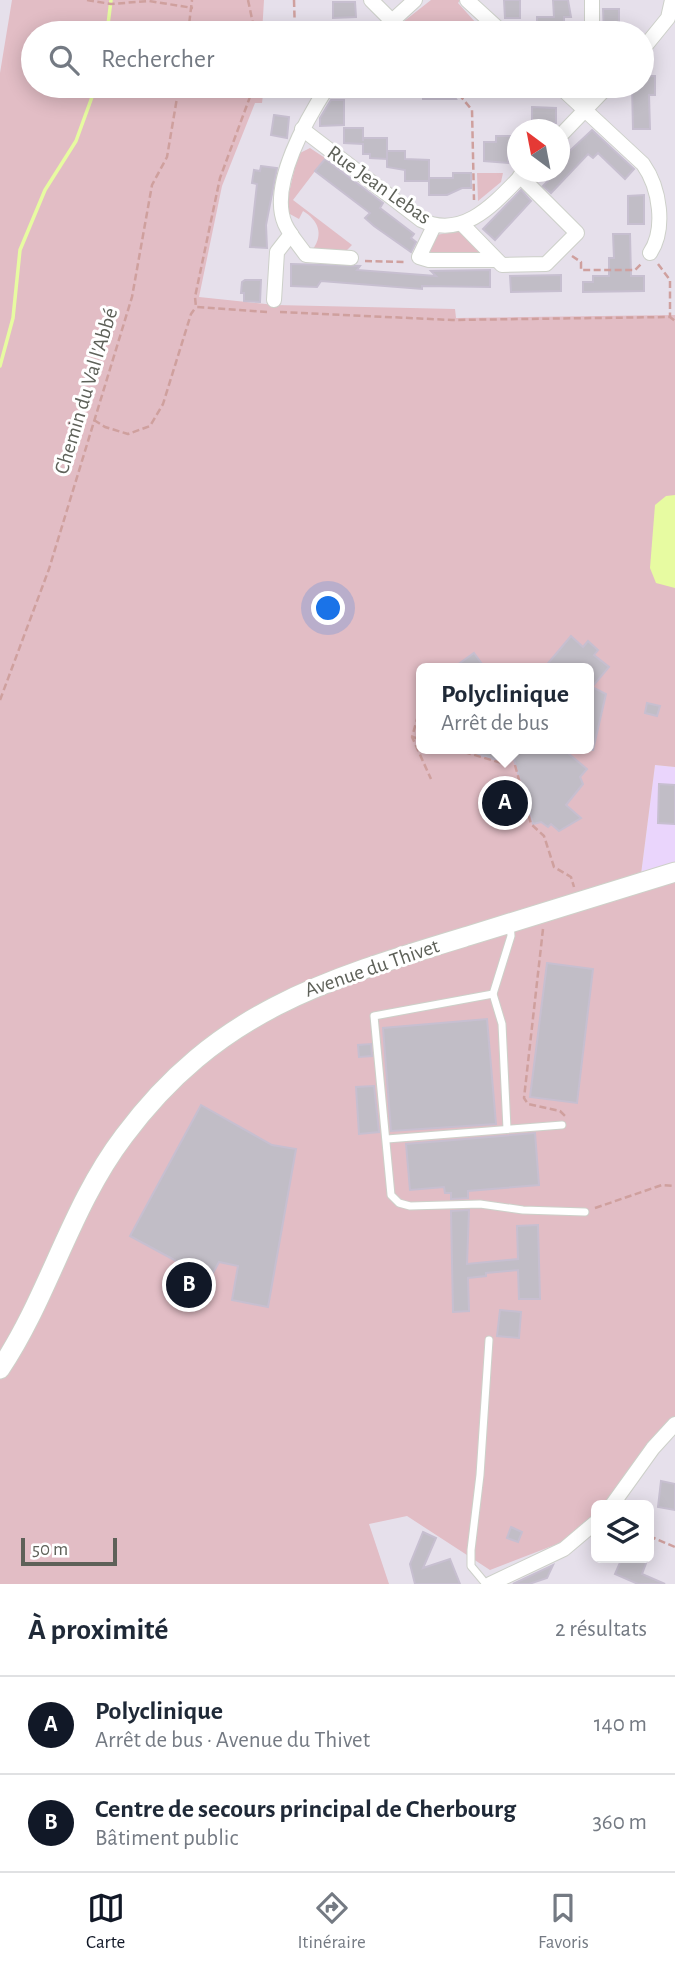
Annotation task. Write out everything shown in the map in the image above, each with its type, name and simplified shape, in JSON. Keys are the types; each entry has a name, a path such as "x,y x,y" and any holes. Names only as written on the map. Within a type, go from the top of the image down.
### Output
{"main road":[{"name":"Avenue du Thivet","path":"0,1369 26,1325 91,1185 124,1136 185,1069 254,1017 301,992 355,970 675,872"}],"street":[{"path":"371,0 392,21 415,0"},
{"path":"467,0 487,21"},
{"path":"592,0 592,21"},
{"path":"654,35 668,18 672,0"},
{"path":"321,98 302,129 285,181 281,210 291,234 306,256 351,258"},
{"path":"573,98 651,175 657,188 659,240 650,253"},
{"path":"586,109 588,98"},
{"path":"570,125 597,98"},
{"name":"Rue Jean Lebas","path":"302,129 421,220 434,226 469,221"},
{"path":"514,182 469,221 502,265 546,264 577,233 530,182"},
{"path":"434,226 419,257 429,260 496,260"},
{"path":"274,300 277,252 291,234"},
{"path":"616,1500 653,1448 675,1424"},
{"path":"488,1584 564,1549 591,1526"}],"lane":[{"path":"507,1129 502,1024 493,994 511,936 510,923"},
{"path":"493,994 374,1016 391,1195 399,1203 410,1206 480,1204 523,1210 585,1212"},
{"path":"387,1139 562,1125"},
{"path":"488,1584 471,1566 471,1550 489,1340"}],"path":[{"path":"87,0 115,4 149,1 193,8"},
{"path":"190,21 192,0"},
{"path":"248,0 252,21"},
{"path":"294,0 295,21"},
{"name":"Chemin du Val l'Abbé","path":"0,700 49,569 132,297 152,185 167,157 178,98"},
{"path":"93,418 105,428 128,434 150,426 163,404 191,314 196,307 206,235 220,177 250,98"},
{"path":"462,98 472,110 469,221"},
{"path":"562,248 581,262 581,270 635,270 650,253 670,280 670,317"},
{"path":"351,258 406,262 419,257"},
{"path":"196,307 452,320 670,317 675,321"},
{"path":"416,723 412,737 416,746"},
{"path":"412,737 416,738"},
{"path":"420,754 431,779"},
{"path":"471,754 505,764"},
{"path":"515,765 531,824 544,836 554,867 571,877 575,890"},
{"path":"545,911 524,1098 528,1104 564,1114 567,1119 562,1125"},
{"path":"585,1212 662,1185 675,1186"},
{"path":"654,1538 675,1547"}],"shaded area":[{"path":"12,0 264,0 263,21 21,21 21,98 263,98 262,103 255,103 222,186 199,297 275,305 455,309 456,318 675,315 675,767 655,765 640,882 675,872 675,1416 647,1446 611,1499 591,1500 591,1517 565,1541 490,1570 407,1516 369,1524 389,1584 0,1584 0,73"},
{"path":"431,0 460,0 458,3 474,21 404,21"},
{"path":"310,148 325,158 293,200 352,245 345,252 313,249 319,233 316,223 303,211 299,219 288,213 288,197 298,154"},
{"path":"477,173 503,173 501,182 478,201"},
{"path":"463,231 484,255 433,255 430,252 435,235"},
{"path":"675,495 675,588 656,583 650,568 655,505 666,496"},
{"path":"655,765 675,767 675,872 640,883"}],"building":[{"path":"504,0 520,0 520,18 505,18"},
{"path":"553,0 568,0 571,17 564,17 564,21 537,21 537,17 554,17"},
{"path":"333,2 355,2 356,17 333,18"},
{"path":"603,9 619,9 619,21 604,21"},
{"path":"455,98 456,99 423,99"},
{"path":"632,98 649,98 650,129 633,129"},
{"path":"331,100 344,100 344,125 320,126 320,118"},
{"path":"532,107 556,108 556,119 532,119"},
{"path":"274,115 289,117 287,138 271,135"},
{"path":"344,128 363,128 363,138 387,138 387,159 370,158 370,154 363,154 363,144 344,143"},
{"path":"592,130 634,169 625,179 598,153 593,158 588,154 570,173 570,151"},
{"path":"496,136 507,136 507,163 484,161 484,142 496,142"},
{"path":"387,151 405,151 405,159 429,160 429,181 405,181 405,170 387,167"},
{"path":"325,159 383,203 380,208 414,234 411,238 416,242 411,252 374,226 365,218 370,213 315,171"},
{"path":"261,166 277,168 266,225 267,248 250,247 257,184 252,183 254,170 260,171"},
{"path":"453,173 471,173 471,188 462,188 447,195 429,195 429,178 453,178"},
{"path":"547,182 561,182 551,193 543,186"},
{"path":"521,190 531,201 495,240 483,229"},
{"path":"644,195 644,224 628,224 628,196"},
{"path":"613,234 630,234 631,276 644,276 644,291 583,292 583,282 593,282 593,276 609,276 609,258 614,258"},
{"path":"291,264 360,266 357,270 436,276 431,271 490,270 490,287 422,286 422,289 321,281 317,287 291,286"},
{"path":"561,275 561,291 511,292 510,276"},
{"path":"261,280 260,302 244,301 244,293 241,293 242,282"},
{"path":"571,636 583,647 588,641 598,650 594,655 609,667 594,685 594,663 548,663"},
{"path":"474,653 481,663 460,663"},
{"path":"594,688 606,694 594,746"},
{"path":"647,703 660,706 657,716 645,713"},
{"path":"476,754 569,754 587,769 580,777 583,784 566,805 581,818 559,831 551,824 548,827 541,822 533,824 513,756 504,762"},
{"path":"659,784 675,785 675,824 658,823"},
{"path":"547,963 593,969 577,1103 530,1097"},
{"path":"487,1019 496,1124 391,1131 383,1028"},
{"path":"371,1044 372,1056 359,1057 358,1045"},
{"path":"374,1086 379,1132 359,1134 356,1087"},
{"path":"201,1105 272,1145 296,1149 268,1307 232,1300 238,1266 219,1262 198,1301 181,1292 191,1269 130,1236"},
{"path":"535,1133 539,1185 468,1191 468,1198 451,1199 451,1193 445,1193 444,1187 410,1190 406,1144"},
{"path":"469,1210 467,1264 518,1259 517,1226 538,1225 540,1299 519,1299 518,1270 486,1273 486,1276 468,1278 469,1311 453,1312 451,1211"},
{"path":"500,1310 521,1312 519,1338 497,1336"},
{"path":"661,1481 675,1484 675,1510 658,1507"},
{"path":"511,1527 522,1532 518,1542 507,1538"},
{"path":"423,1532 436,1538 423,1568 450,1559 460,1584 415,1584 410,1564"},
{"path":"620,1563 646,1563 642,1574 665,1584 638,1584 615,1574"},
{"path":"553,1565 547,1578 529,1584 513,1584"}],"waterway":[{"path":"108,21 111,0"},
{"path":"0,366 13,318 20,250 45,190 76,141 92,98"}],"place":[{"name":"Polyclinique","path":"505,803"},
{"name":"Centre de secours principal de Cherbourg","path":"189,1285"}]}
